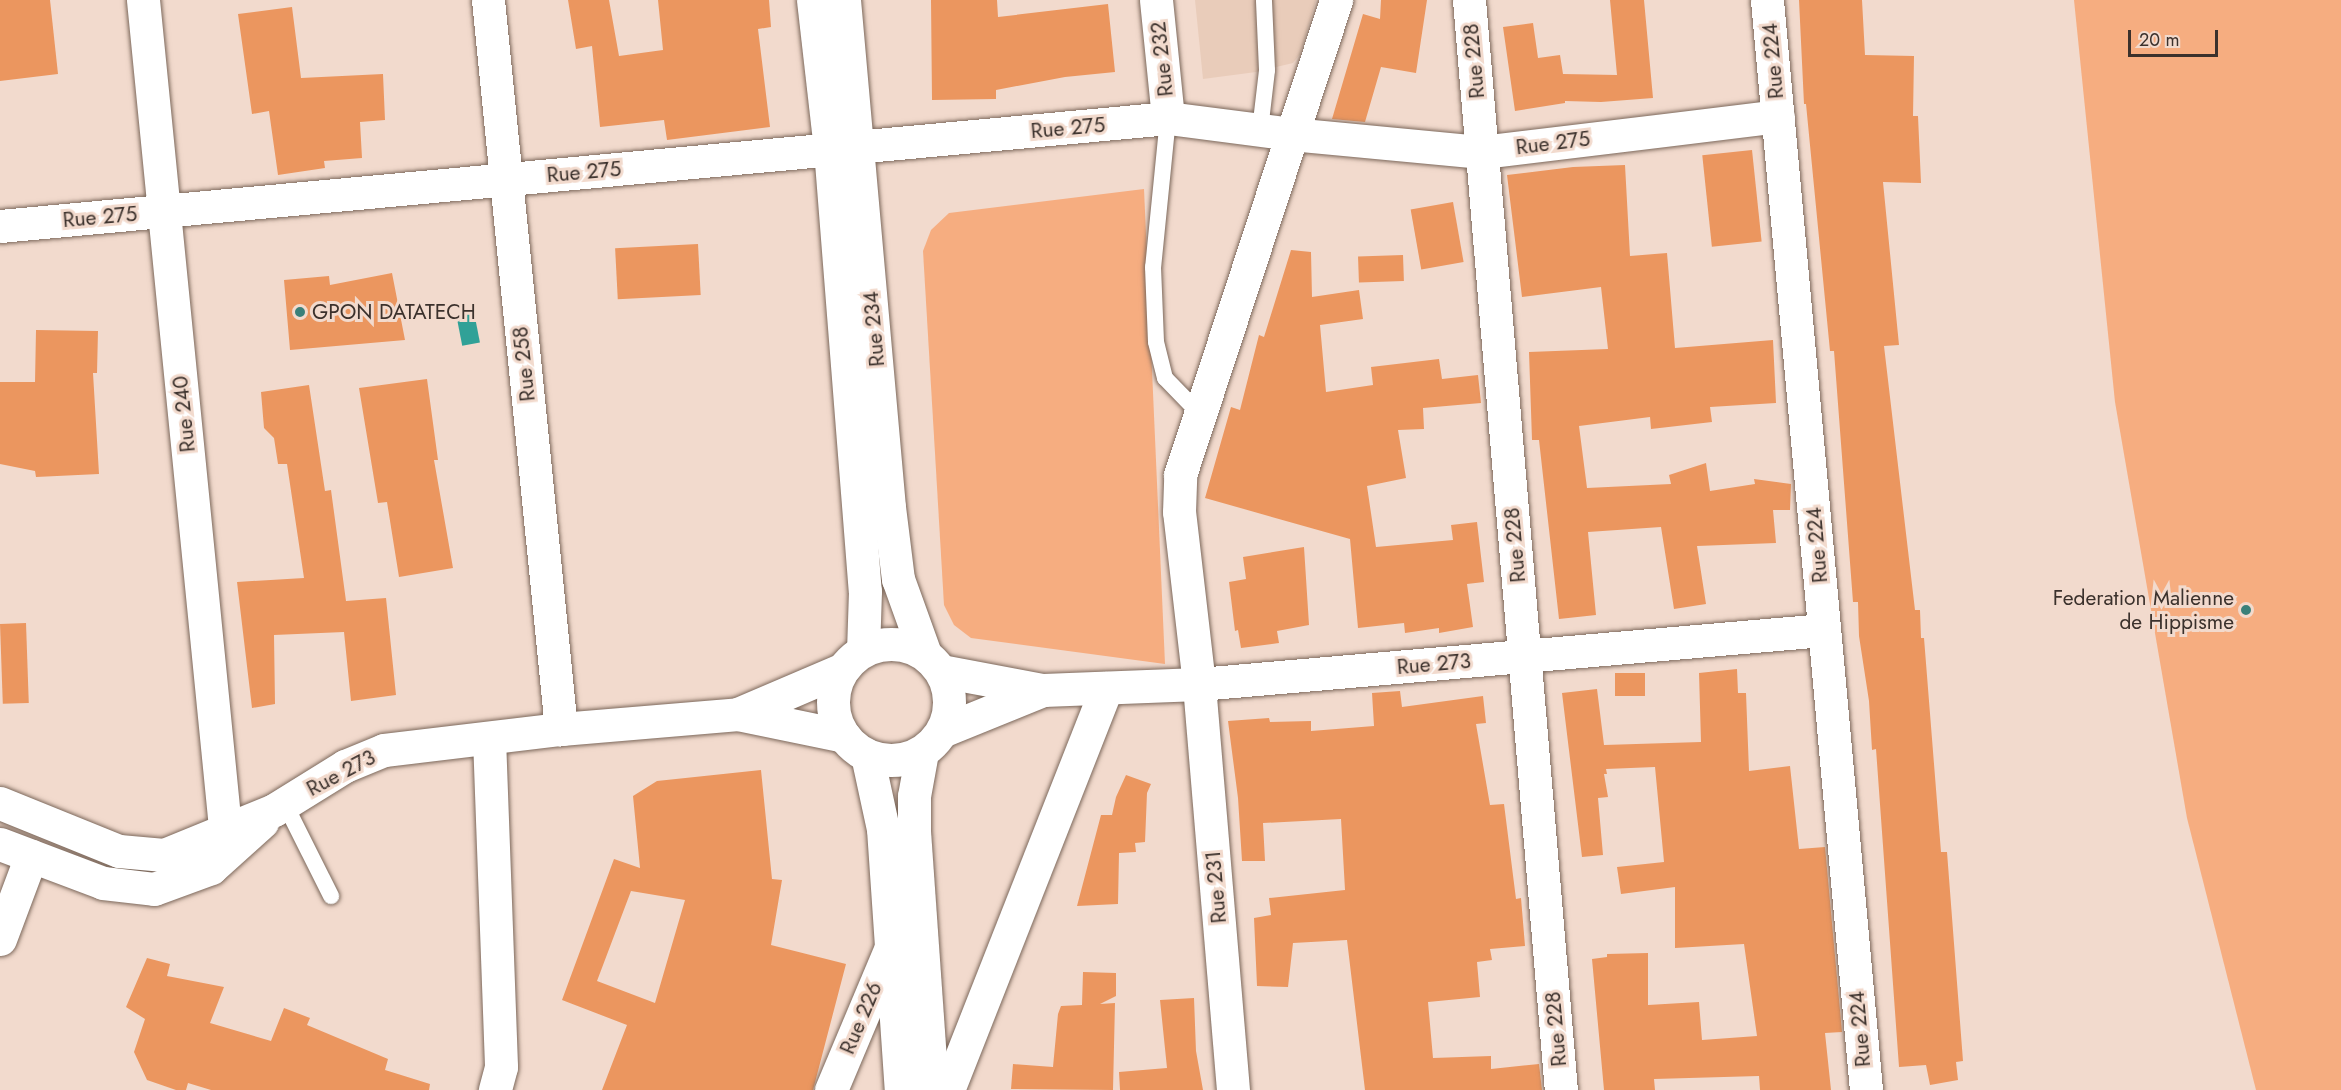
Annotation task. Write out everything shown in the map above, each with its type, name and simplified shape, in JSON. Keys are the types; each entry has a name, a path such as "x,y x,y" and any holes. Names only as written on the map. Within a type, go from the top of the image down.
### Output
{"street":[{"name":"Rue 240","path":"143,0 228,839"},
{"name":"Rue 258","path":"488,0 561,729"},
{"name":"Rue 234","path":"813,0 844,148 897,569 907,607 933,663"},
{"name":"Rue 234","path":"844,0 844,148 865,591 853,660"},
{"name":"Rue 232","path":"1156,0 1168,118"},
{"name":"Rue 231","path":"1233,1090 1199,684 1179,512 1180,475 1200,414 1276,132 1336,0"},
{"name":"Rue 228","path":"1469,0 1561,1090"},
{"name":"Rue 224","path":"1767,0 1866,1090"},
{"name":"Rue 275","path":"0,226 1168,118 1276,132 1482,152 1778,116"},
{"name":"Rue 273","path":"933,663 1043,690 1106,688 1199,684 1824,630"},
{"path":"901,1090 883,829 856,746 837,723 833,703 836,682 853,660 895,644 911,647 933,663 947,689 949,707 932,741 914,796 914,831 932,1090"},
{"name":"Rue 273","path":"738,714 853,660"},
{"path":"948,1090 1106,688"},
{"name":"Rue 273","path":"932,741 1043,690"},
{"name":"Rue 273","path":"0,844 103,883 154,889 211,868 228,839 345,766 384,750 561,729 738,714 856,746"},
{"path":"489,738 501,1067 495,1090"},
{"path":"856,746 895,760 932,741"},
{"path":"0,803 119,851 164,855 228,839"},
{"path":"0,939 31,856"},
{"name":"Rue 226","path":"831,1090 891,947"}],"lane":[{"path":"1264,0 1267,70 1276,132"},
{"path":"1168,118 1153,267 1156,342 1165,378 1200,414"},
{"path":"280,807 331,896"}],"shaded area":[{"path":"1195,0 1316,0 1300,54 1293,63 1256,72 1203,79"},
{"name":"Federation Malienne de Hippisme","path":"2074,0 2341,0 2341,1090 2256,1090 2187,818 2115,402"},
{"path":"1144,189 1165,664 971,638 954,625 944,605 923,251 931,230 949,213"}],"water":[{"path":"474,312 480,342 462,346 456,315"}],"building":[{"path":"0,0 50,0 58,74 0,81"},
{"path":"568,0 609,0 619,56 663,50 658,0 769,0 771,27 758,29 770,127 667,140 664,120 600,127 592,46 576,49"},
{"path":"931,0 997,0 998,17 1108,4 1115,72 1065,77 996,90 996,99 932,100"},
{"path":"1381,0 1427,0 1416,73 1381,67 1365,122 1332,119 1363,14 1380,19"},
{"path":"1610,0 1644,0 1653,98 1601,102 1565,101 1565,103 1515,111 1503,27 1533,23 1538,58 1560,55 1563,74 1617,75"},
{"path":"1799,0 1862,0 1865,55 1914,56 1913,116 1918,116 1921,183 1883,182 1899,345 1884,346 1915,610 1920,610 1921,638 1924,638 1941,852 1947,852 1963,1061 1956,1062 1958,1080 1930,1085 1926,1065 1899,1067 1876,749 1872,750 1869,701 1859,636 1858,602 1853,602 1834,351 1830,351 1806,104 1804,104"},
{"path":"292,7 301,78 383,74 385,120 360,122 362,158 324,161 325,168 278,175 269,111 252,114 238,14"},
{"path":"1752,150 1762,241 1712,247 1702,155"},
{"path":"1625,165 1630,256 1667,253 1675,348 1773,340 1776,403 1710,407 1712,422 1651,429 1650,417 1579,426 1587,488 1671,484 1669,475 1706,463 1710,491 1755,484 1754,479 1791,484 1790,510 1773,510 1776,543 1697,546 1706,604 1674,609 1661,527 1588,532 1596,615 1559,619 1539,440 1532,440 1529,352 1608,349 1601,287 1522,297 1507,175 1573,167"},
{"path":"1453,202 1464,262 1421,270 1411,209"},
{"path":"698,244 701,295 618,299 615,248"},
{"path":"1291,250 1311,252 1312,297 1359,290 1363,319 1320,325 1326,392 1373,385 1371,367 1439,359 1442,379 1478,375 1481,403 1423,408 1424,429 1398,430 1406,478 1367,486 1376,547 1453,540 1451,525 1477,522 1484,582 1467,584 1473,627 1439,633 1439,628 1405,633 1404,623 1358,628 1350,539 1205,498 1231,407 1240,410 1259,335 1264,337"},
{"path":"1403,255 1404,281 1359,283 1358,257"},
{"path":"392,273 405,340 290,350 284,280 329,276 330,285"},
{"path":"36,330 98,331 97,373 93,373 99,474 36,477 35,471 0,464 0,382 35,382"},
{"path":"427,379 438,460 434,460 453,568 399,577 387,502 378,503 359,388"},
{"path":"309,385 325,491 331,490 346,601 386,598 396,695 351,701 344,632 274,635 275,704 252,708 237,582 304,578 287,464 278,464 274,438 264,428 261,392"},
{"path":"1304,547 1309,625 1277,631 1279,643 1241,648 1238,630 1235,631 1229,582 1246,579 1243,557"},
{"path":"26,623 29,703 3,704 0,624"},
{"path":"1737,669 1738,693 1746,693 1749,771 1790,766 1799,849 1825,847 1842,1032 1825,1033 1831,1090 1760,1090 1759,1076 1654,1079 1655,1090 1604,1090 1592,959 1607,957 1607,954 1648,953 1648,1005 1699,1002 1702,1040 1757,1036 1744,944 1675,948 1675,887 1621,894 1617,867 1664,862 1655,767 1606,769 1607,774 1604,774 1608,797 1598,798 1603,855 1582,857 1562,693 1597,689 1604,745 1701,742 1699,673"},
{"path":"1615,673 1645,673 1645,696 1615,696"},
{"path":"1400,691 1402,707 1483,696 1486,723 1476,724 1490,805 1504,804 1516,899 1521,898 1525,946 1490,949 1492,960 1477,962 1480,997 1428,1002 1433,1058 1491,1056 1491,1069 1539,1064 1542,1090 1365,1090 1347,940 1293,943 1288,987 1257,986 1254,918 1271,915 1269,898 1345,890 1341,819 1263,823 1265,861 1242,861 1238,798 1228,721 1269,718 1270,722 1311,721 1311,731 1374,726 1372,693"},
{"path":"761,770 772,879 782,880 771,945 846,964 813,1090 602,1090 627,1025 562,1000 614,859 640,868 633,796 657,781","holes":["631,891 685,900 655,1003 597,981"]},
{"path":"1126,775 1151,784 1147,793 1145,842 1135,843 1136,852 1119,853 1118,904 1077,906 1101,815 1112,815 1116,797"},
{"path":"147,958 170,964 167,976 224,987 210,1023 271,1041 284,1008 310,1018 307,1025 388,1059 385,1070 430,1084 429,1090 211,1090 188,1083 186,1090 176,1090 147,1080 134,1052 145,1019 126,1007"},
{"path":"1083,972 1116,973 1116,996 1100,1004 1115,1003 1113,1090 1011,1089 1013,1064 1053,1067 1058,1014 1061,1006 1082,1005"},
{"path":"1194,998 1196,1051 1203,1090 1120,1090 1119,1072 1167,1068 1160,1000"}],"place":[{"name":"GPON DATATECH","path":"300,312"},
{"name":"Federation Malienne de Hippisme","path":"2246,610"}]}
